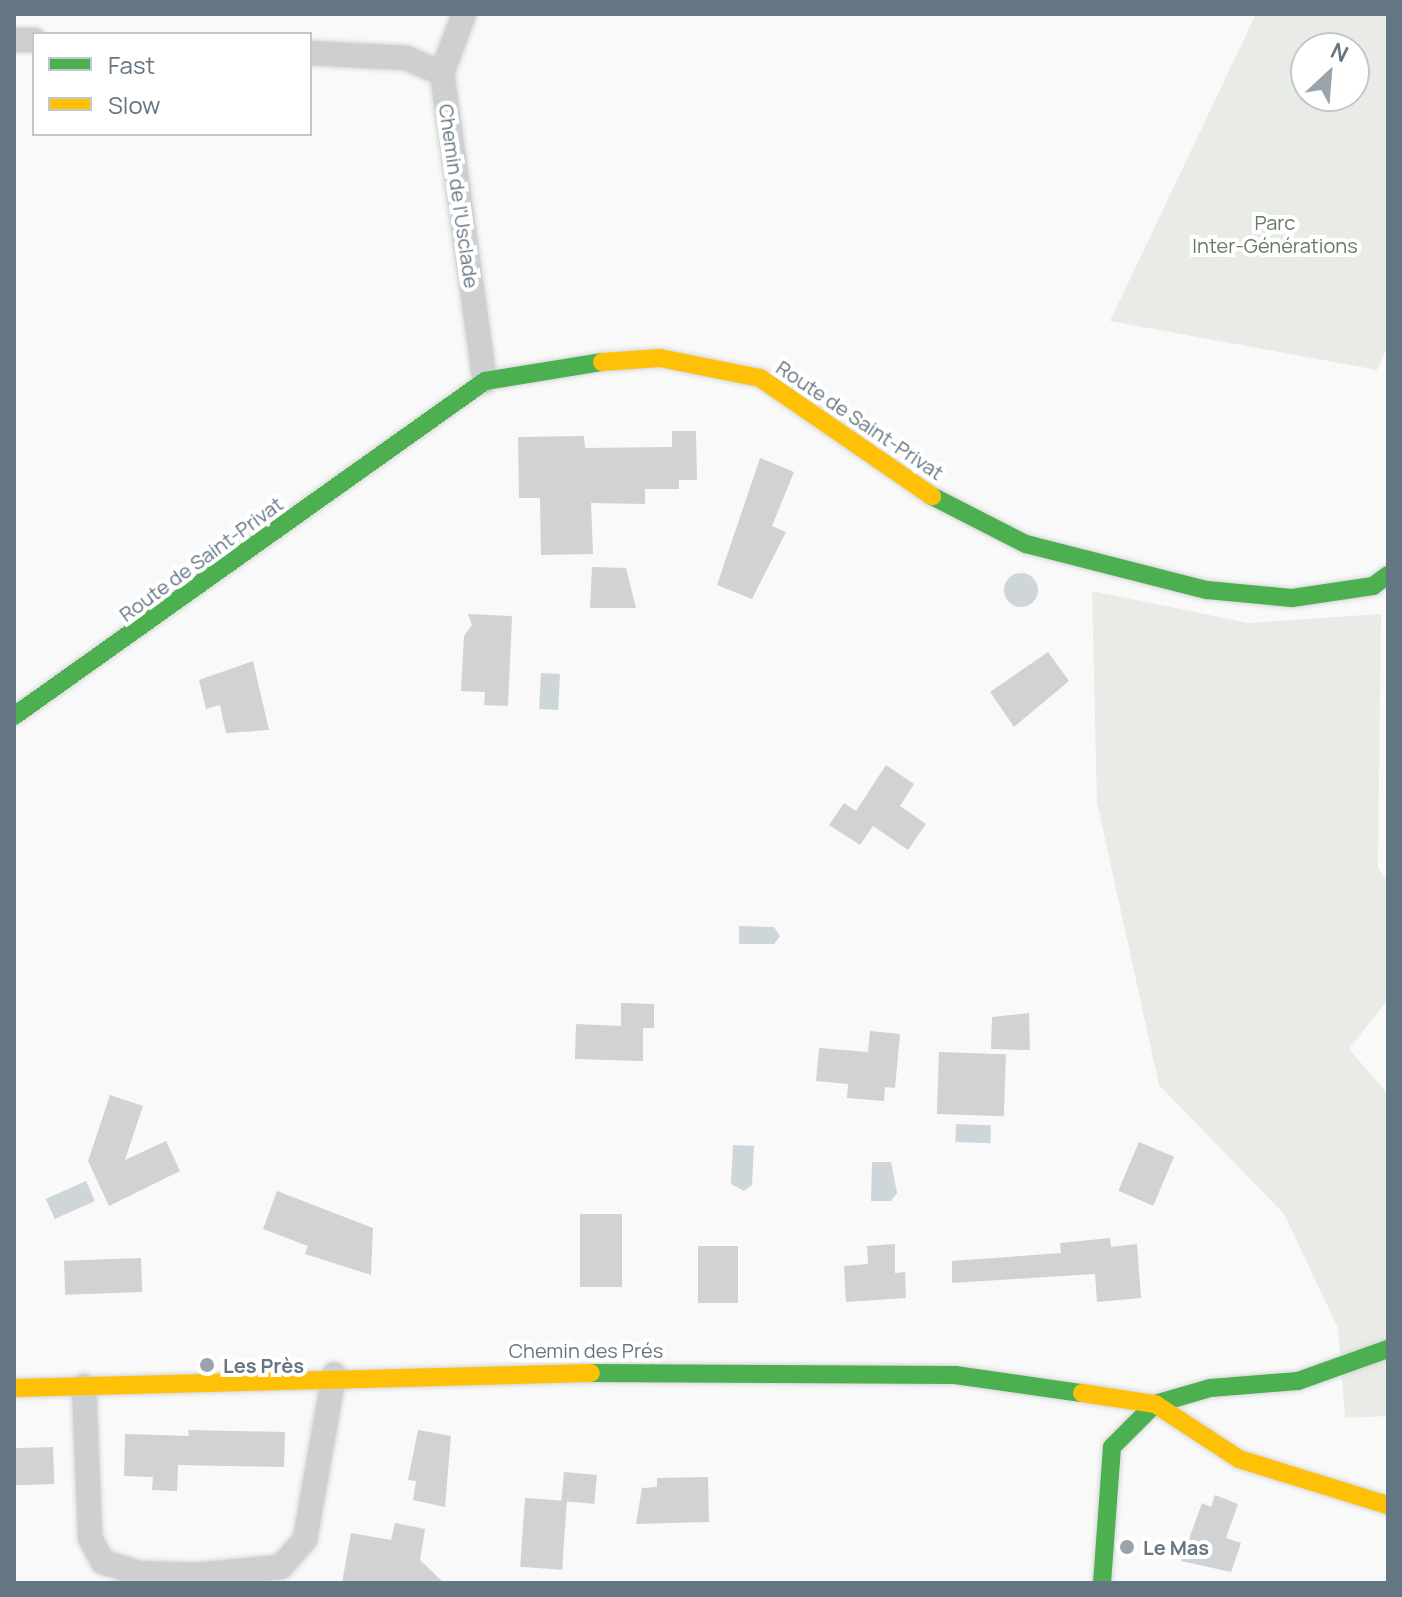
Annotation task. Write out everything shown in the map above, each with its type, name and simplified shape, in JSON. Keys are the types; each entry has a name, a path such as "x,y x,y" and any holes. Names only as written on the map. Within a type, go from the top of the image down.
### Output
{"street":[{"name":"Chemin de l'Usclade","path":"464,14 442,73 485,381"},
{"path":"312,53 406,58 442,73"},
{"name":"Route de Saint-Privat","path":"14,716 485,381 545,366 660,358 760,378 926,493 1026,544 1207,590 1292,598 1373,586 1388,575"},
{"path":"1102,1583 1112,1447 1155,1404 1210,1388 1298,1381 1388,1349"},
{"path":"84,1386 90,1538 103,1562 140,1573 195,1575 281,1567 305,1539 334,1375"},
{"name":"Chemin des Prés","path":"14,1388 334,1375 955,1375 1155,1404"},
{"path":"1155,1404 1239,1459 1388,1505"}],"green space":[{"name":"Parc Inter-Générations","path":"1256,14 1388,14 1388,345 1377,370 1110,321"},
{"path":"1092,591 1248,623 1381,614 1378,868 1388,883 1388,999 1349,1049 1388,1094 1388,1416 1345,1418 1338,1328 1284,1214 1159,1085 1097,802"}],"shaded area":[{"path":"1021,573 1033,578 1038,590 1033,602 1021,607 1009,602 1004,590 1009,578"},
{"path":"541,673 560,674 558,710 539,709"},
{"path":"739,926 774,927 780,936 774,944 739,944"},
{"path":"956,1124 991,1125 990,1143 955,1142"},
{"path":"733,1145 754,1146 752,1185 744,1191 731,1184"},
{"path":"872,1162 891,1162 897,1193 891,1201 871,1201"},
{"path":"86,1181 95,1201 55,1219 46,1199"}],"building":[{"path":"672,431 696,431 697,480 679,480 679,489 645,489 645,504 591,503 593,554 541,555 540,498 519,498 518,437 584,436 585,448 672,447"},
{"path":"760,458 794,472 772,526 786,532 752,599 717,585"},
{"path":"592,567 626,568 636,608 590,608"},
{"path":"468,614 512,616 508,706 484,705 485,692 461,691 464,636 472,625"},
{"path":"1048,652 1069,681 1014,727 990,692"},
{"path":"253,661 269,730 226,733 220,705 206,709 199,680"},
{"path":"886,765 914,784 900,806 926,824 908,850 873,826 860,845 829,825 844,803 856,811"},
{"path":"621,1003 654,1004 654,1028 643,1028 643,1061 575,1059 576,1024 621,1026"},
{"path":"1029,1013 1030,1050 991,1049 992,1017"},
{"path":"870,1031 900,1034 895,1088 885,1087 884,1101 847,1098 848,1084 816,1081 819,1048 868,1052"},
{"path":"939,1052 1006,1054 1004,1116 937,1114"},
{"path":"110,1095 143,1106 125,1160 166,1141 180,1171 109,1206 88,1161"},
{"path":"1139,1142 1174,1157 1153,1206 1118,1191"},
{"path":"277,1191 373,1228 371,1275 305,1254 308,1246 263,1229"},
{"path":"580,1214 622,1214 622,1287 580,1287"},
{"path":"1110,1238 1111,1247 1137,1244 1141,1298 1097,1302 1095,1274 952,1283 952,1261 1061,1253 1060,1243"},
{"path":"895,1244 895,1273 905,1272 906,1298 846,1302 844,1266 868,1264 867,1246"},
{"path":"698,1246 738,1246 738,1303 698,1303"},
{"path":"141,1258 142,1292 65,1295 64,1261"},
{"path":"188,1430 285,1432 284,1467 178,1465 177,1491 152,1490 153,1477 124,1476 125,1434 189,1436"},
{"path":"418,1430 451,1436 445,1507 413,1500 416,1481 408,1480"},
{"path":"53,1447 54,1484 15,1485 14,1448"},
{"path":"564,1472 597,1475 594,1504 561,1501"},
{"path":"708,1477 709,1522 636,1524 642,1488 657,1487 657,1478"},
{"path":"1215,1495 1238,1504 1226,1538 1241,1543 1231,1572 1181,1561 1202,1503 1211,1507"},
{"path":"525,1498 567,1501 562,1570 520,1567"},
{"path":"395,1523 425,1529 420,1560 444,1583 342,1583 351,1533 391,1540"}],"traffic: fast":[{"path":"14,716 485,381 602,362"},
{"path":"932,496 1026,544 1207,590 1292,598 1373,586 1388,575"},
{"path":"1102,1583 1112,1447 1155,1404 1210,1388 1298,1381 1388,1349"},
{"path":"591,1373 955,1375 1082,1393"}],"traffic: slow":[{"path":"602,362 660,358 760,378 932,496"},
{"path":"14,1388 591,1373"},
{"path":"1082,1393 1155,1404 1239,1459 1388,1505"}],"place":[{"name":"Les Près","path":"207,1365"},
{"name":"Le Mas","path":"1127,1547"}]}
